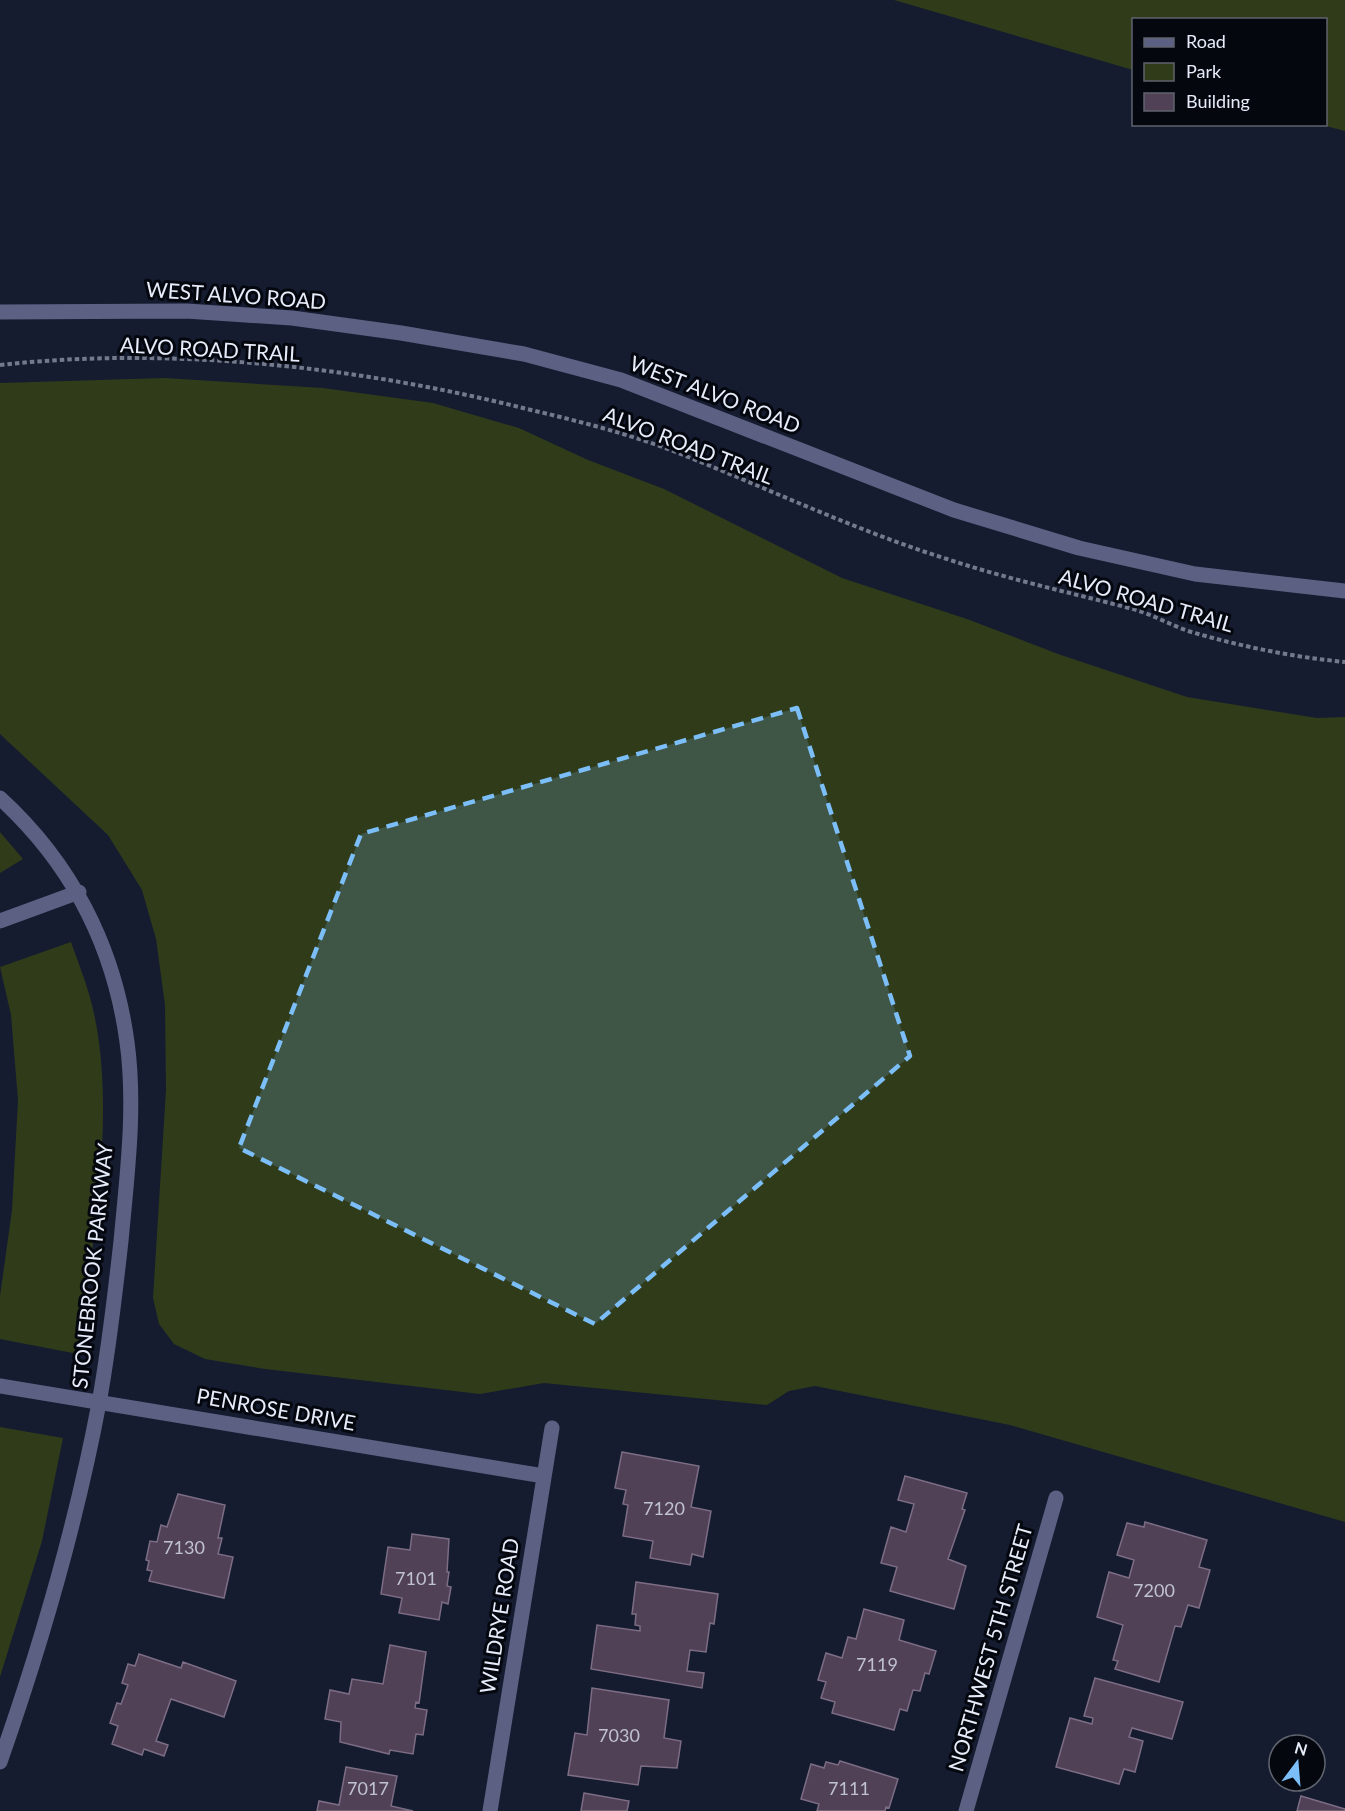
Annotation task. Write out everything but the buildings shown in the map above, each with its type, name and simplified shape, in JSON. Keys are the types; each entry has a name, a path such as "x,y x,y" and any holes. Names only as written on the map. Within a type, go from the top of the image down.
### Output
{"street":[{"name":"WEST ALVO ROAD","path":"0,312 186,311 292,318 401,333 524,354 621,380 954,510 1079,548 1195,574 1345,591"},
{"name":"WEST ALVO ROAD","path":"0,322 57,313"},
{"name":"STONEBROOK PARKWAY","path":"0,798 50,851 79,892 102,947 117,995 127,1041 130,1080 124,1205 100,1401 51,1605 0,1762"},
{"path":"0,921 79,892"},
{"name":"PENROSE DRIVE","path":"0,1386 544,1476"},
{"name":"WILDRYE ROAD","path":"490,1811 552,1428"},
{"name":"NORTHWEST 5TH STREET","path":"966,1811 1056,1498"}],"path":[{"name":"ALVO ROAD TRAIL","path":"0,364 35,361 166,359 270,365 381,378 473,395 581,422 666,449 856,527 946,559 1062,592 1133,609 1196,633 1297,658 1345,662"}],"highlighted area":[{"path":"797,708 910,1056 595,1324 239,1148 361,834"}],"green space":[{"path":"894,0 1345,0 1345,131 1326,126 1327,18 1132,18 1132,70"},
{"path":"165,378 323,388 433,403 519,428 588,460 664,489 842,578 967,619 1058,654 1187,697 1317,718 1345,717 1345,1522 1010,1425 815,1386 789,1391 767,1405 544,1383 480,1394 265,1369 205,1359 174,1344 159,1324 153,1298 166,1090 165,1005 156,939 142,890 108,835 0,734 0,383"},
{"path":"0,832 23,859 0,873"},
{"path":"71,942 89,994 98,1035 103,1126 96,1221 78,1354 0,1339 0,1296 12,1210 18,1100 11,1015 0,967"},
{"path":"0,1427 63,1438 42,1541 0,1677"}]}
